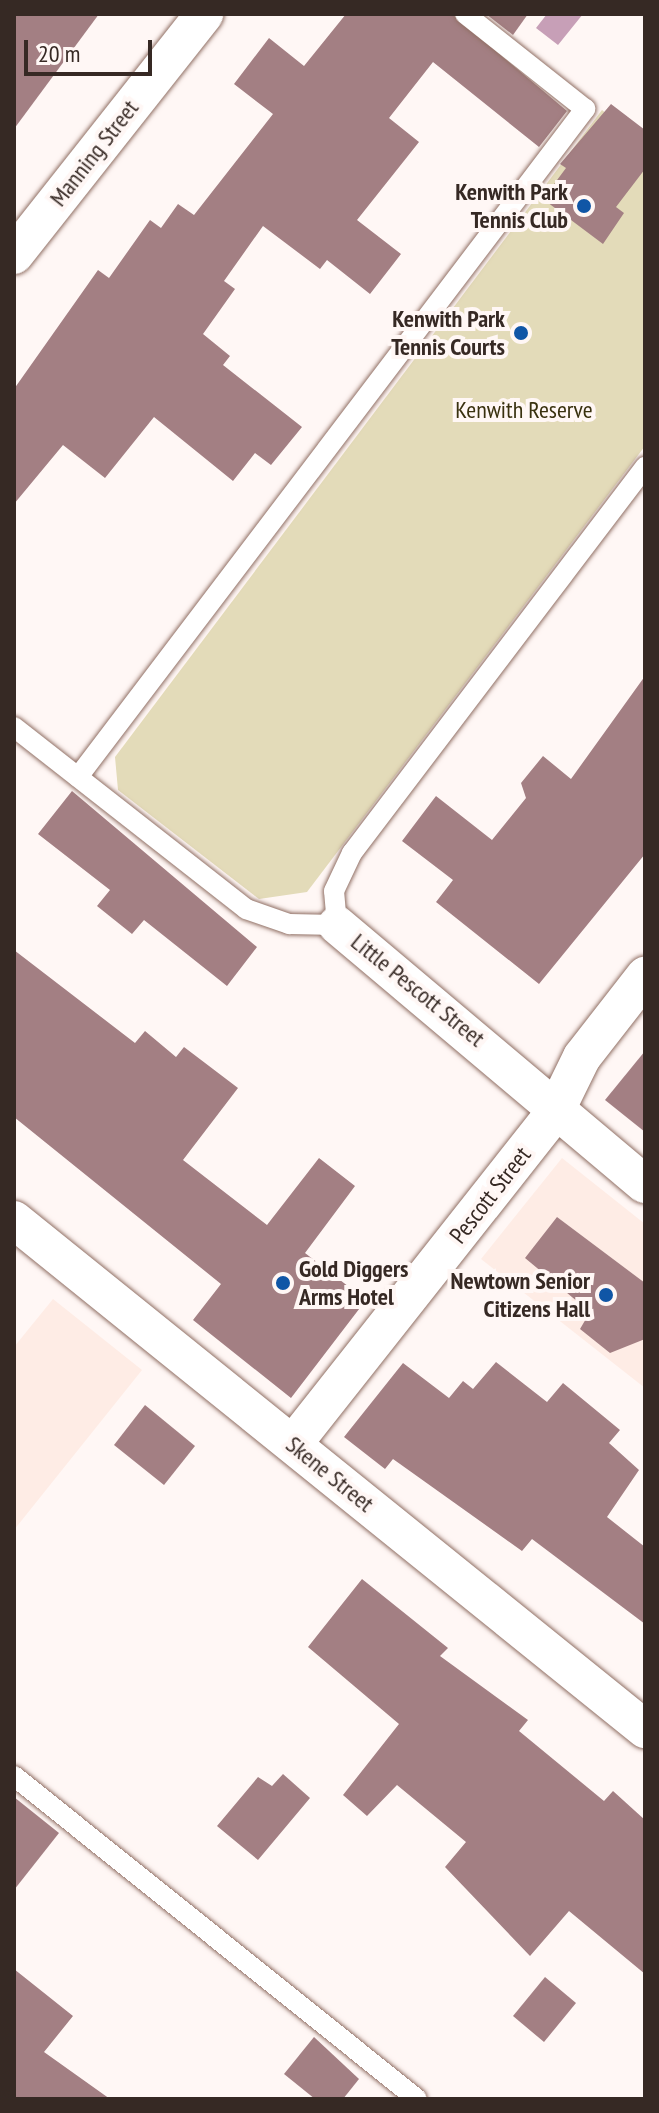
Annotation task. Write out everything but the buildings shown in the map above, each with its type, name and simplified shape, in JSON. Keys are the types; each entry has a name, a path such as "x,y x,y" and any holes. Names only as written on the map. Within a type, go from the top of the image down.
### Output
{"street":[{"name":"Manning Street","path":"14,255 204,14"},
{"name":"Little Pescott Street","path":"337,925 530,1080 555,1112 645,1184"},
{"name":"Pescott Street","path":"293,1444 555,1112 582,1057 645,976"},
{"name":"Skene Street","path":"14,1220 645,1729"}],"lane":[{"path":"78,777 585,109 465,14"},
{"path":"337,925 334,891 352,853 645,467"},
{"name":"Little Pescott Street","path":"14,727 246,909 289,924 337,925"},
{"path":"14,1776 417,2099"}],"shaded area":[{"path":"547,14 583,14 558,45 536,28"},
{"path":"562,1158 645,1224 645,1388 481,1259"},
{"path":"53,1299 142,1370 14,1530 14,1347"}],"green space":[{"name":"Kenwith Reserve","path":"602,110 645,144 645,446 307,892 259,899 118,790 115,757"}],"place":[{"name":"Kenwith Park Tennis Club","path":"584,206"},
{"name":"Kenwith Park Tennis Courts","path":"521,333"},
{"name":"Gold Diggers Arms Hotel","path":"283,1283"},
{"name":"Newtown Senior Citizens Hall","path":"606,1295"}]}
